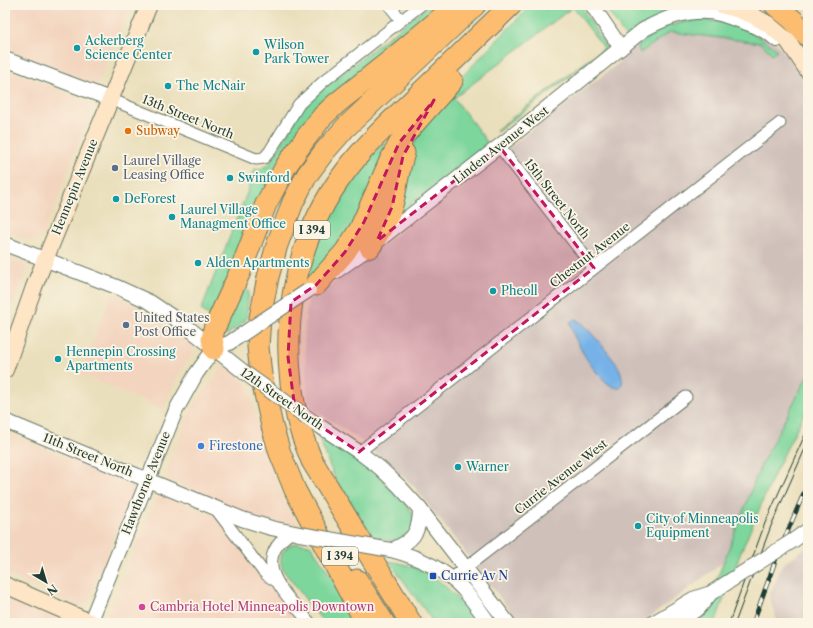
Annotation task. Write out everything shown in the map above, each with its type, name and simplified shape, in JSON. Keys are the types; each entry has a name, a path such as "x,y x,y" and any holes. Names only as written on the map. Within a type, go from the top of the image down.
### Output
{"highway":[{"path":"214,349 212,339 214,329 240,272 264,208 278,180 298,148 324,116 337,103 456,5"},
{"name":"I 394","path":"384,623 350,571 311,517 295,490 285,466 272,426 261,375 258,347 264,297 282,231 293,202 307,175 334,140 362,111 475,5"},
{"name":"I 394","path":"422,622 388,566 345,516 312,461 298,421 290,379 288,357 289,320 294,287 304,250 331,192 357,156 382,130 511,5"},
{"path":"313,288 345,252 364,222 390,161 399,143 413,123 495,35 526,5"},
{"path":"776,7 808,36"},
{"path":"370,247 384,225 392,206 399,168 408,144 434,100"},
{"path":"295,490 366,623"}],"main road":[{"name":"Hennepin Avenue","path":"5,370 45,260 149,5"},
{"path":"721,5 742,11 768,24 788,41 808,71"},
{"path":"5,585 91,623"}],"street":[{"path":"389,5 401,20 421,5"},
{"path":"592,5 621,48"},
{"name":"Linden Avenue West","path":"214,349 229,343 313,288 370,247 499,146 643,30 660,21 688,13 709,12 720,14 748,23 765,31 797,56"},
{"name":"13th Street North","path":"110,99 256,159 264,158 270,151 299,104 324,81 401,20"},
{"path":"5,59 110,99"},
{"name":"Chestnut Avenue","path":"359,452 780,124"},
{"name":"15th Street North","path":"499,146 594,268"},
{"name":"12th Street North","path":"5,244 117,287 141,298 171,315 245,373 359,452 380,468 420,509 508,623"},
{"name":"Hawthorne Avenue","path":"91,623 147,479 179,404 196,374 214,349"},
{"name":"Currie Avenue West","path":"451,579 686,397"},
{"name":"11th Street North","path":"5,421 253,523 296,533 391,550"},
{"name":"11th Street North","path":"215,508 264,572 276,581 310,623"},
{"path":"391,550 406,544 411,540 419,522 420,509"},
{"path":"653,623 693,598 711,593 808,530"},
{"name":"11th Street North","path":"276,581 272,566 272,554 280,542 296,533"},
{"path":"391,550 410,555 424,561 451,579 464,590 489,623"},
{"path":"676,623 699,608 711,593"}],"highlighted area":[{"path":"434,100 403,156 392,207 377,241 499,146 594,268 359,452 295,409 288,357 291,302 316,285 345,252 364,222 399,143"}],"shaded area":[{"path":"5,5 129,5 97,85 5,48"},
{"path":"708,15 770,36 808,80 808,375 761,465 724,562 642,623 520,623 413,485 355,436 314,410 308,400 304,335 308,300 325,289 620,62 636,42 653,28"},
{"path":"5,68 89,103 92,108 42,238 35,242 5,230"},
{"path":"5,257 22,263 27,269 5,324"},
{"path":"113,292 191,343 193,348 192,353 176,379 163,409 80,374"},
{"path":"227,366 232,368 248,387 266,455 283,499 298,525 278,524 247,515 169,480 167,477 167,471 192,408 222,368"},
{"path":"5,432 127,483 132,487 133,491 86,604 83,606 79,606 5,574"},
{"path":"164,495 215,516 300,623 109,623 108,615 155,500"},
{"path":"808,546 808,623 778,623 769,597 782,565"},
{"path":"5,596 68,623 5,623"}],"green space":[{"path":"429,5 449,5 344,86 236,263 210,316 201,310 255,169 261,170 263,167 269,165 302,109 321,90"},
{"path":"531,5 580,5 607,48 497,132 496,130 604,48 573,7 454,98 485,139 487,143 486,146 394,217 408,156 423,126 443,96"},
{"path":"604,5 686,5 686,9 627,37"},
{"path":"699,20 721,22 741,28 759,37 777,50 772,54 761,43 670,32 640,53 638,47 651,35 658,31 673,25"},
{"path":"383,143 391,149 351,233 311,276 307,275 319,239 333,209 356,174"},
{"path":"240,289 249,291 246,320 227,335 220,329"},
{"path":"808,375 808,406 776,470 741,552 715,623 700,623 761,465"},
{"path":"317,433 367,465 410,509 414,521 410,532 395,541 374,538 335,479"},
{"path":"297,543 310,545 312,547 358,623 324,623 283,570 281,561 282,553 292,544"},
{"path":"389,561 405,564 418,569 440,582 450,590 477,623 434,623"}],"water":[{"path":"575,319 592,334 617,365 622,379 620,388 613,387 605,381 589,362 572,330 570,322"}],"tram line":[{"path":"729,623 765,523 808,428"},
{"path":"735,623 771,526 808,442"}],"railway":[{"path":"753,623 776,559 808,483"}],"place":[{"name":"Ackerberg Science Center","path":"77,48"},
{"name":"Wilson Park Tower","path":"256,52"},
{"name":"The McNair","path":"168,86"},
{"name":"Subway","path":"128,131"},
{"name":"Laurel Village Leasing Office","path":"115,168"},
{"name":"Swinford","path":"230,178"},
{"name":"DeForest","path":"116,199"},
{"name":"Laurel Village Managment Office","path":"172,217"},
{"name":"Alden Apartments","path":"198,263"},
{"name":"Pheoll","path":"493,291"},
{"name":"United States Post Office","path":"126,325"},
{"name":"Hennepin Crossing Apartments","path":"58,359"},
{"name":"Firestone","path":"201,446"},
{"name":"Warner","path":"458,467"},
{"name":"City of Minneapolis Equipment","path":"638,526"},
{"name":"Currie Av N","path":"433,576"},
{"name":"Cambria Hotel Minneapolis Downtown","path":"142,607"}]}
